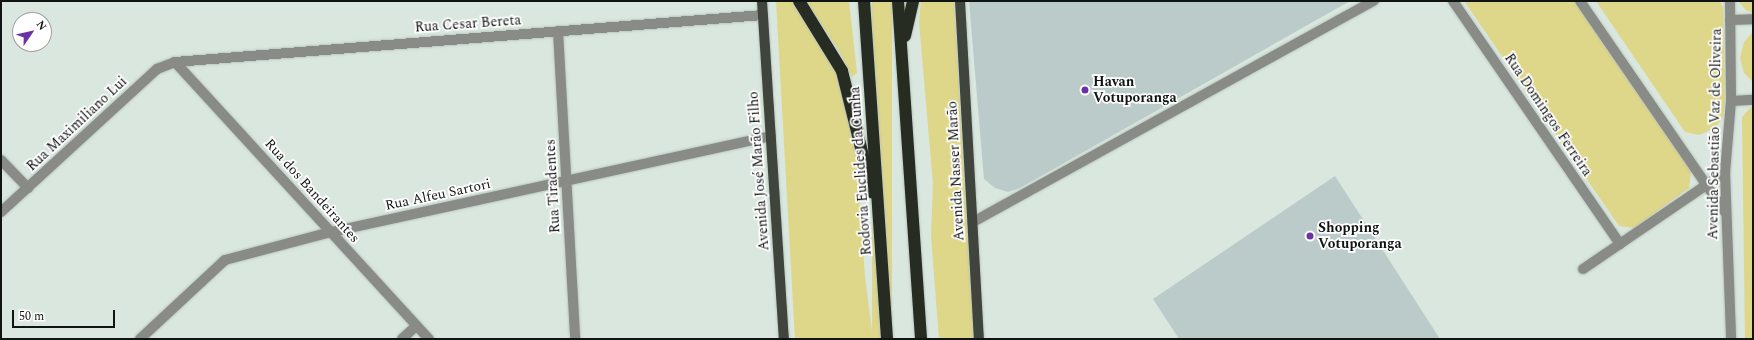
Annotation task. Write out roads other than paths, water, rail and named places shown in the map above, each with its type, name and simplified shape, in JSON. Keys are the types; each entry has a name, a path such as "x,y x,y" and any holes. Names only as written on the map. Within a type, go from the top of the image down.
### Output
{"highway":[{"path":"799,1 842,71 882,233"},
{"name":"Rodovia Euclides da Cunha","path":"864,1 882,233 887,339"},
{"path":"898,1 921,339"},
{"path":"902,49 913,1"}],"main road":[{"name":"Avenida José Marão Filho","path":"762,1 784,339"},
{"name":"Avenida Nasser Marão","path":"960,1 979,339"}],"street":[{"path":"973,222 1374,1"},
{"name":"Rua Domingos Ferreira","path":"1453,1 1620,244"},
{"path":"1580,1 1726,212"},
{"name":"Avenida Sebastião Vaz de Oliveira","path":"1730,1 1731,101 1725,172 1731,339"},
{"name":"Rua Cesar Bereta","path":"175,62 763,15"},
{"path":"1730,20 1753,19"},
{"name":"Rua Tiradentes","path":"558,31 575,339"},
{"name":"Rua Maximiliano Lui","path":"1,212 157,69 175,62"},
{"name":"Rua dos Bandeirantes","path":"175,62 429,339"},
{"path":"1731,101 1753,100"},
{"name":"Rua Alfeu Sartori","path":"140,339 226,260 331,232 771,136"},
{"path":"1,160 28,188"},
{"path":"1583,269 1725,172"},
{"path":"402,339 416,326"}],"place":[{"name":"Havan Votuporanga","path":"1085,90"},
{"name":"Shopping Votuporanga","path":"1310,236"}]}
